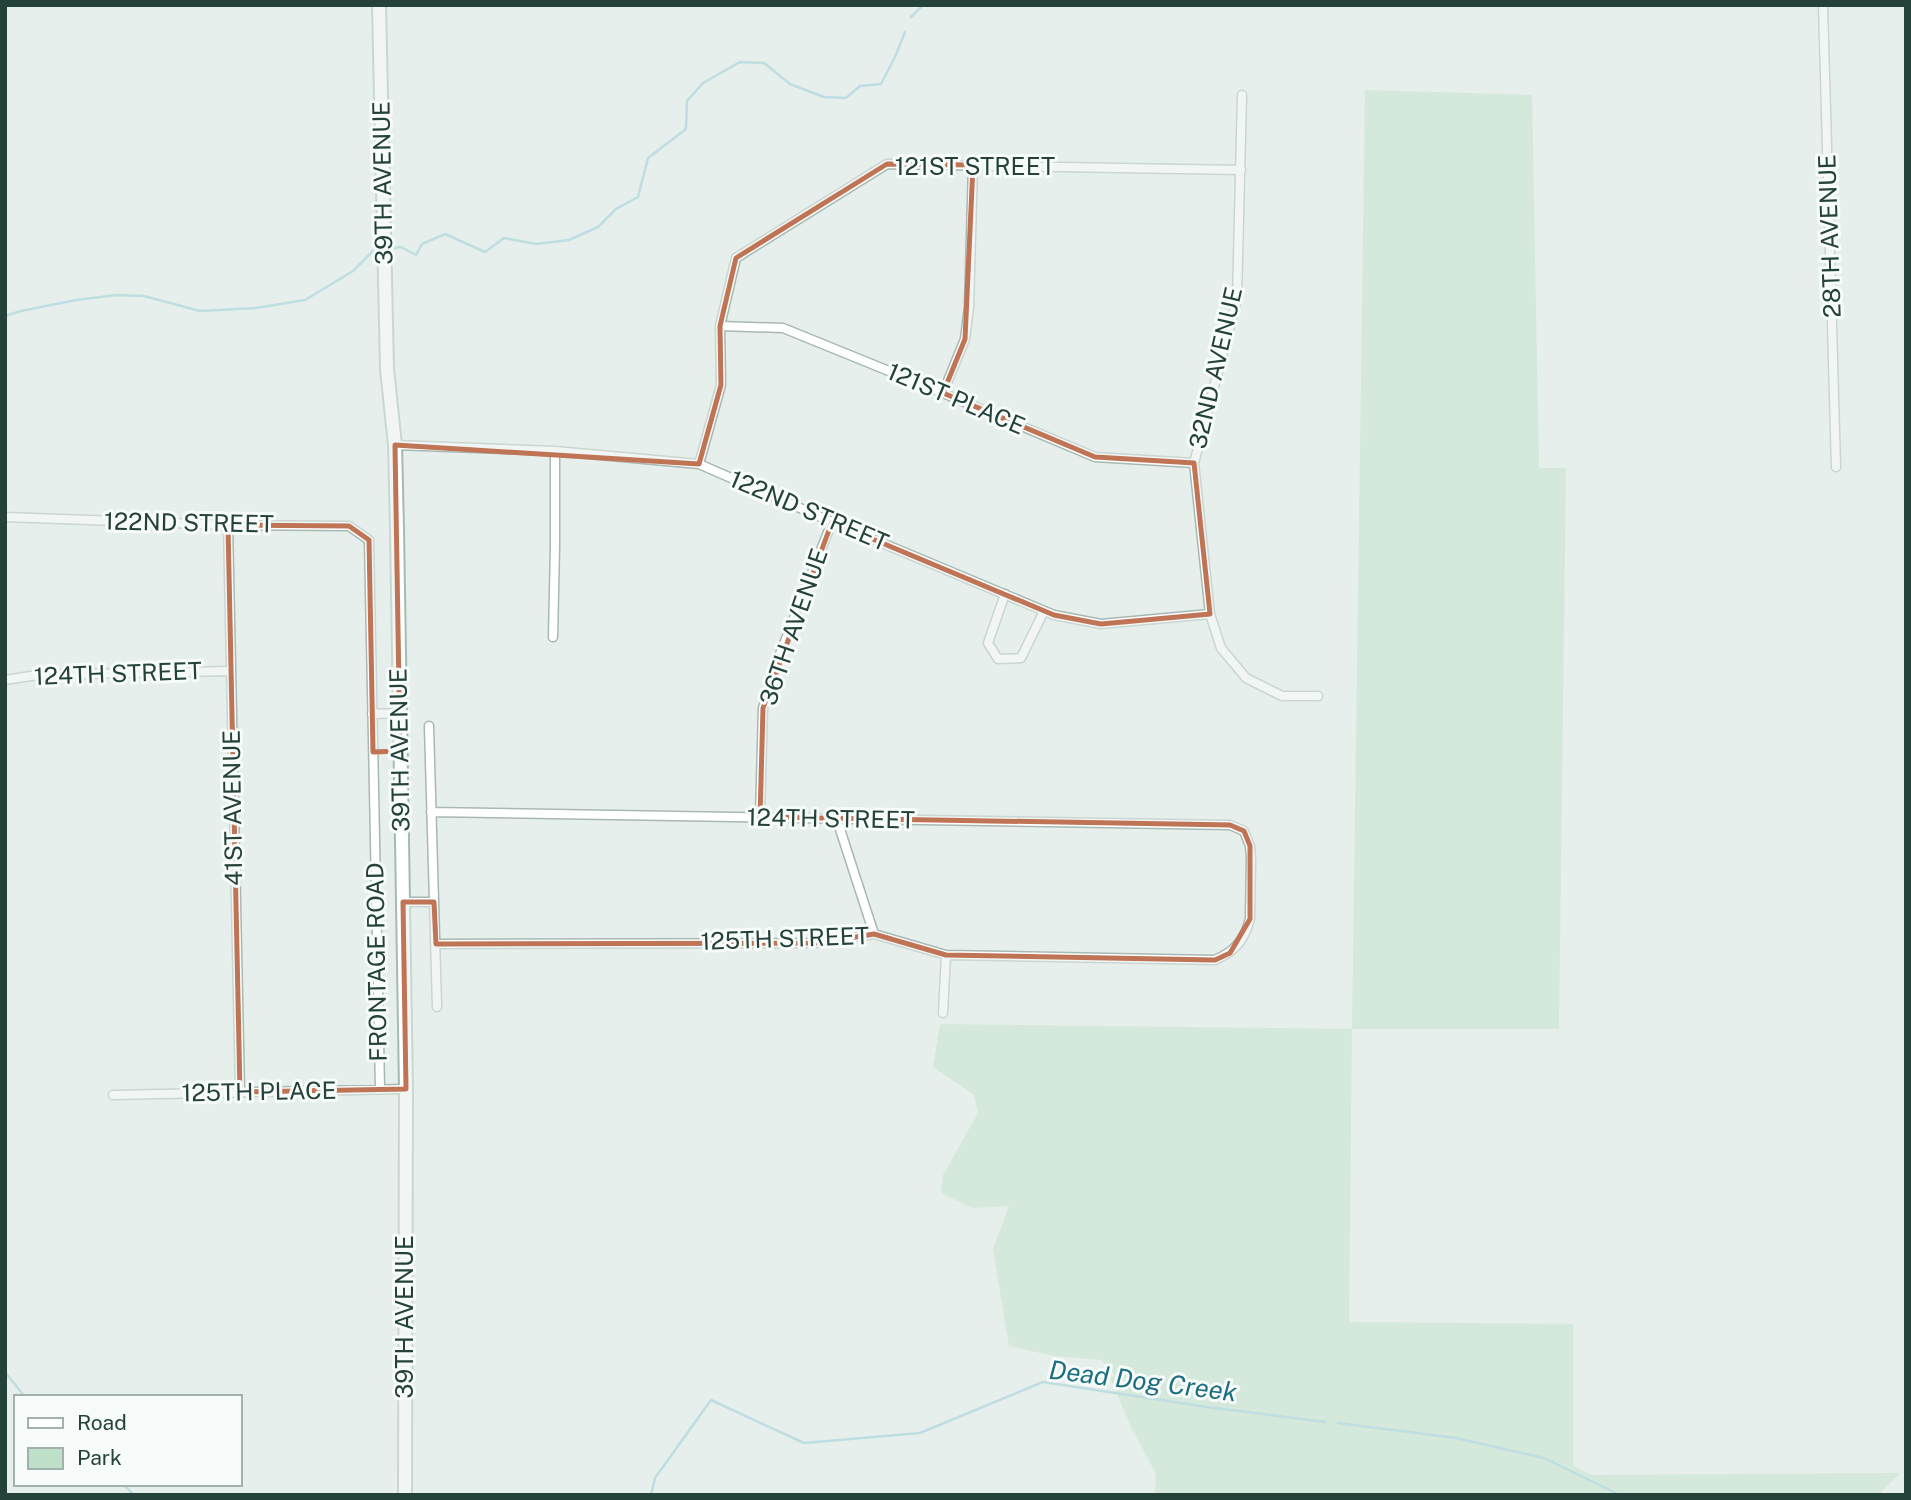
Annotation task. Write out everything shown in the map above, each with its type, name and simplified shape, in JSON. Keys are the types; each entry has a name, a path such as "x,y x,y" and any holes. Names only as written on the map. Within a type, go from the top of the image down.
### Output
{"main road":[{"name":"39TH AVENUE","path":"379,5 387,369 395,445 400,713 406,1089 405,1495"}],"street":[{"name":"28TH AVENUE","path":"1823,5 1836,467"},
{"name":"32ND AVENUE","path":"1242,95 1237,299 1194,463 1210,614 1221,648 1246,678 1282,696 1318,696"},
{"name":"121ST STREET","path":"720,326 736,258 887,164 1241,170"},
{"path":"943,393 965,339 969,307 973,165"},
{"path":"699,464 721,385 720,326"},
{"name":"121ST PLACE","path":"720,326 783,328 1095,457 1194,463"},
{"name":"122ND STREET","path":"395,445 555,451 699,464 1054,615 1101,624 1210,614"},
{"path":"553,637 555,451"},
{"name":"122ND STREET","path":"5,517 228,525 349,526 369,540"},
{"name":"36TH AVENUE","path":"760,817 764,708 778,659 832,522"},
{"name":"41ST AVENUE","path":"228,525 240,1092"},
{"name":"FRONTAGE ROAD","path":"369,540 380,1089"},
{"path":"1005,594 988,643 998,659 1021,658 1044,611"},
{"name":"124TH STREET","path":"5,680 37,675 230,671"},
{"path":"372,714 400,713"},
{"name":"39TH AVENUE","path":"429,726 437,1007"},
{"name":"124TH STREET","path":"431,812 1230,825 1244,831 1250,846 1251,919 1241,941 1230,953 1215,960"},
{"path":"837,820 874,934"},
{"path":"403,902 434,902"},
{"name":"125TH STREET","path":"436,944 819,943 874,934 946,954 1215,960"},
{"path":"943,1013 946,954"},
{"name":"125TH PLACE","path":"113,1095 406,1089"}],"highlighted area":[{"path":"887,164 973,165 965,339 943,393 1095,457 1194,463 1210,614 1101,624 1054,615 832,522 763,708 760,817 1230,825 1244,831 1250,846 1250,919 1230,953 1215,960 946,955 874,934 819,943 436,944 434,902 403,902 406,1089 240,1092 228,525 349,526 369,540 373,752 400,751 395,445 699,464 721,385 720,326 736,258"}],"green space":[{"path":"1365,90 1532,95 1539,468 1566,468 1559,1029 1352,1029"},
{"path":"940,1024 1352,1029 1349,1322 1573,1324 1573,1466 1592,1475 1900,1473 1878,1495 1155,1495 1156,1474 1130,1425 1110,1377 1116,1376 1101,1360 1054,1356 1009,1346 993,1249 1009,1206 972,1208 941,1193 943,1175 978,1113 974,1095 933,1067"}],"waterway":[{"path":"911,17 923,5"},
{"path":"393,248 401,247 416,255 422,244 445,234 485,252 504,238 536,244 569,240 598,227 616,209 638,197 648,158 686,129 687,101 703,83 740,62 764,63 790,84 824,97 846,98 860,86 881,84 905,32"},
{"path":"5,316 76,300 117,295 144,296 200,311 256,308 305,300 353,271 376,250"},
{"name":"Dead Dog Creek","path":"5,1372 23,1395"},
{"name":"Dead Dog Creek","path":"651,1495 655,1478 711,1400 804,1443 920,1433 1043,1382 1325,1422"},
{"name":"Dead Dog Creek","path":"1338,1423 1456,1438 1544,1458 1620,1495"},
{"name":"Dead Dog Creek","path":"125,1486 134,1495"}]}
